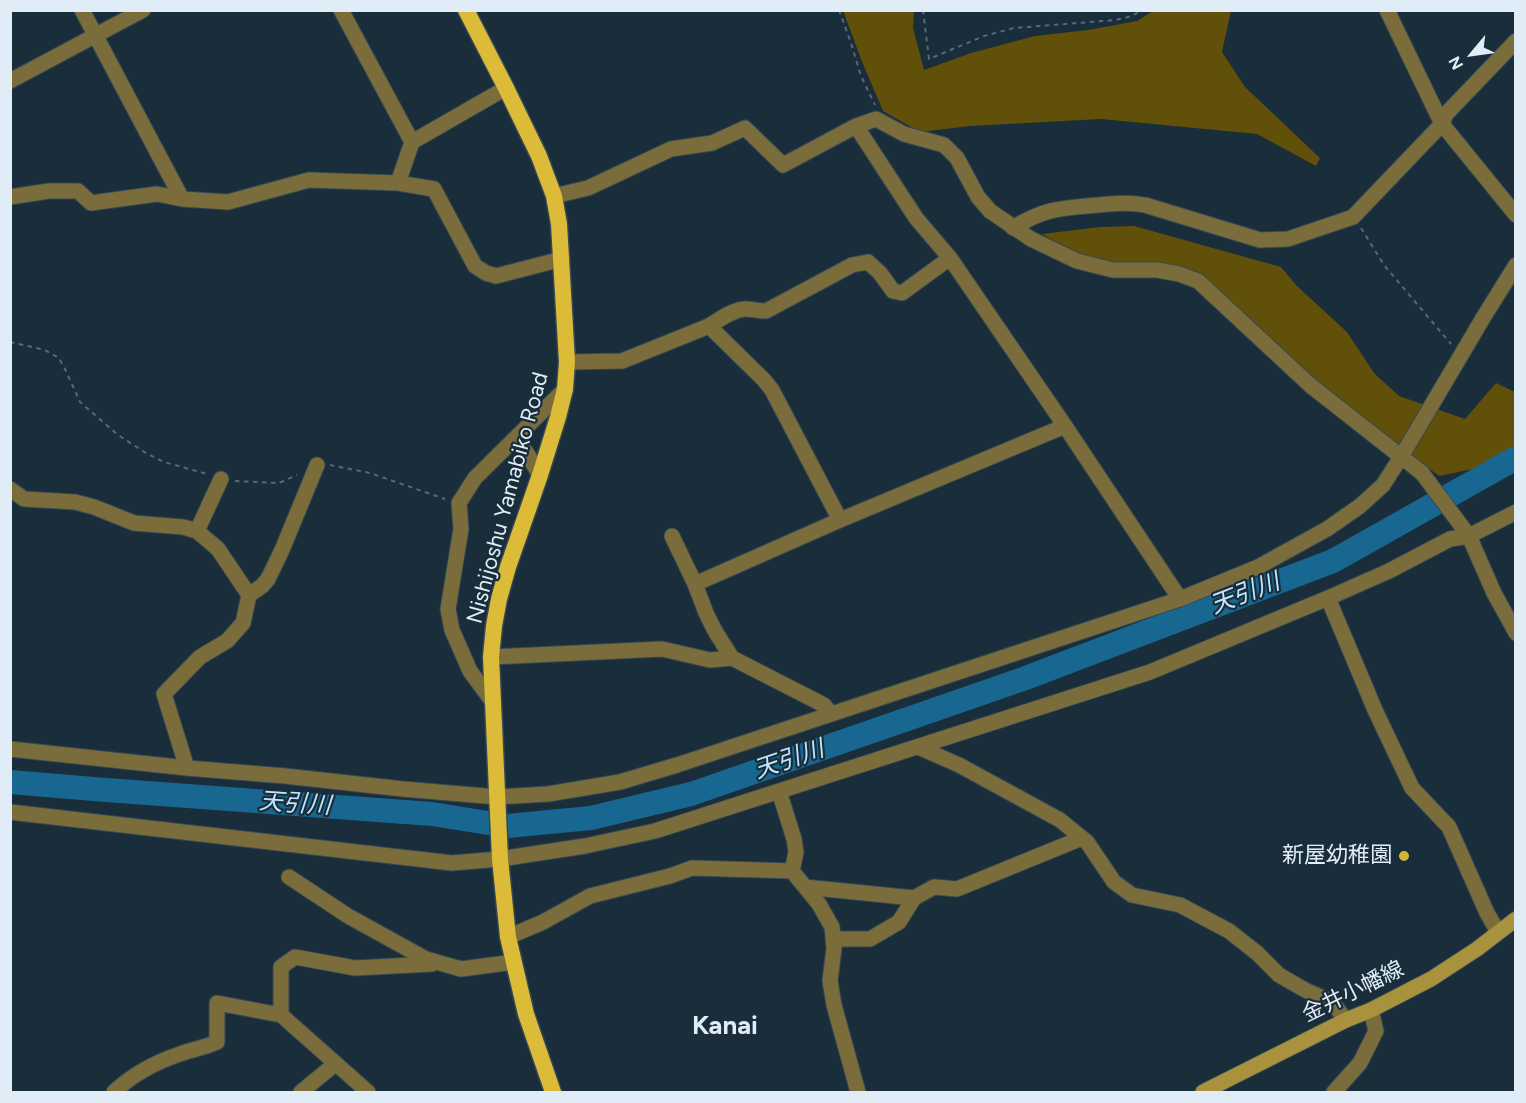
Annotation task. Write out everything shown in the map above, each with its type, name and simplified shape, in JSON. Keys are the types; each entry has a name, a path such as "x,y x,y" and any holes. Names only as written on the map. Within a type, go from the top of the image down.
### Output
{"highway":[{"name":"Nishijoshu Yamabiko Road","path":"466,10 506,88 554,196 562,259 567,362 565,389 558,417 508,567 494,626 491,657 492,701 500,854"},
{"path":"500,854 508,937 526,1014 553,1092"}],"main road":[{"name":"金井小幡線","path":"1203,1092 1346,1020 1371,1011 1431,979 1477,949 1515,919"}],"street":[{"path":"81,10 182,200"},
{"path":"10,81 142,10"},
{"path":"341,10 412,142"},
{"path":"1387,10 1442,124 1515,215"},
{"path":"1013,228 1046,211 1130,202 1260,240 1288,239 1353,217 1442,124 1446,114 1515,41"},
{"path":"398,183 412,142 506,88"},
{"path":"554,196 588,188 671,149 712,143 745,128 783,165 856,126 876,119 904,134 944,146 957,158 978,197 990,211 1031,240 1077,261 1113,270 1157,270 1179,274 1198,281 1311,386 1422,473 1469,536 1494,593 1515,633"},
{"path":"856,126 916,218 950,258 1180,599"},
{"path":"10,196 49,191 78,191 91,203 157,194 182,200 228,202 309,180 398,183 434,189 475,266 486,273 496,276 562,259"},
{"path":"567,362 622,361 709,326 745,308 766,311 852,265 868,262 880,273 893,291 902,293 950,258"},
{"path":"10,748 497,799 548,794 620,782 677,765 1180,599 1258,567 1327,529 1360,506 1383,485 1515,265"},
{"path":"709,326 772,390 840,520"},
{"path":"492,701 470,671 452,630 448,609 461,529 459,503 475,478 565,389"},
{"path":"695,584 840,520 1065,426"},
{"path":"513,440 526,452 540,475"},
{"path":"187,768 164,694 200,657 227,641 243,623 249,596 268,579 317,465"},
{"path":"197,531 221,479"},
{"path":"10,489 24,499 75,502 135,523 183,527 197,531 218,549 249,596"},
{"path":"10,812 452,863 500,854 585,846 656,831 1150,672 1328,598 1389,571 1450,539 1469,536 1515,512"},
{"path":"672,536 706,613 732,658 824,705 831,714"},
{"path":"1328,598 1375,710 1412,788 1449,827 1487,913 1498,932"},
{"path":"491,657 662,649 710,660 732,658"},
{"path":"918,747 969,770 1060,820 1087,842 1114,882 1132,895 1180,905 1229,931 1279,975 1332,1002 1346,1020"},
{"path":"779,791 794,839 796,852 792,871"},
{"path":"833,939 870,939 899,922 915,898 934,887 957,889 1082,838"},
{"path":"508,937 543,922 590,896 670,876 692,868 792,871 819,904 832,927 834,948 830,981 834,1005 858,1092"},
{"path":"289,877 357,921 426,959 462,969 514,962"},
{"path":"805,886 915,898"},
{"path":"281,1015 281,967 295,957 355,968 440,963"},
{"path":"114,1092 148,1067 181,1053 205,1048 217,1042 217,1003 281,1015 368,1092"},
{"path":"1334,1092 1360,1063 1376,1031 1371,1011"},
{"path":"301,1092 335,1064"}],"path":[{"path":"839,10 861,76 877,109 876,119"},
{"path":"923,10 929,59 984,36 1014,28 1116,20 1132,16 1142,10"},
{"path":"1353,217 1384,265 1461,356"},
{"path":"10,342 45,350 58,358 80,402 118,435 164,462 221,479 266,483 279,483 317,465 329,465 370,473 459,503"}],"shaded area":[{"path":"843,11 914,11 913,28 924,70 971,53 1035,36 1137,21 1153,11 1231,11 1222,52 1245,87 1320,158 1316,166 1257,134 1101,119 970,126 920,132 883,111"},
{"path":"1134,226 1281,267 1297,286 1347,332 1374,373 1399,396 1465,419 1496,383 1515,392 1515,449 1487,466 1439,476 1314,382 1197,273 1112,264 1077,254 1042,234 1100,227"}],"waterway":[{"name":"天引川","path":"10,782 432,814 507,826 591,818 691,794 1023,679 1333,561 1516,458"}],"place":[{"name":"新屋幼稚園","path":"1404,856"}],"district":[{"name":"Kanai","path":"725,1026"}]}
